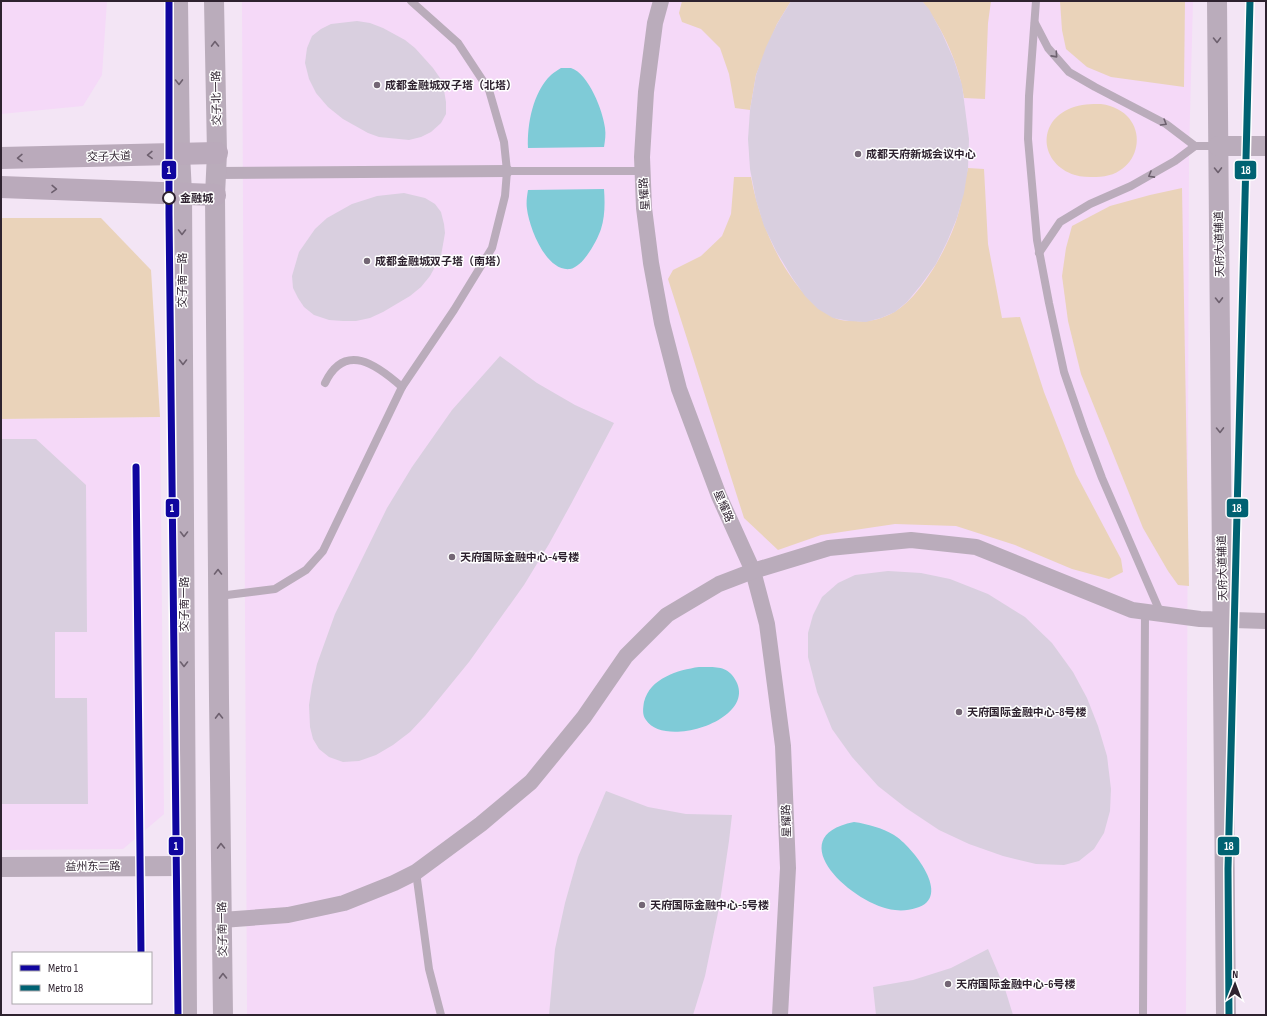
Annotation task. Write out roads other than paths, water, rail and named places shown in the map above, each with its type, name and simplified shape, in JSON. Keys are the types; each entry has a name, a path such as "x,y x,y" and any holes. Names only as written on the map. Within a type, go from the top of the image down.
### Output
{"main road":[{"name":"交子大道","path":"1,158 180,154 217,163"},
{"path":"1,187 215,195"}],"street":[{"path":"178,1 182,193"},
{"name":"交子北一路","path":"214,1 217,163 215,195"},
{"name":"星耀路","path":"661,1 655,23 646,92 642,157 644,208 651,263 662,323 679,388 719,496 753,571 767,624 783,746 788,868 780,1015"},
{"name":"天府大道辅道","path":"1217,1 1226,1015"},
{"path":"1218,146 1266,146"},
{"path":"217,163 507,171"},
{"name":"交子南一路","path":"182,193 187,1015"},
{"name":"交子南一路","path":"215,195 223,1015"},
{"path":"222,920 288,915 344,903 394,884 416,872 481,824 531,782 584,717 626,656 667,615 718,584 753,571 829,548 911,540 976,547 1132,610 1222,620 1266,621"},
{"name":"益州东二路","path":"1,867 185,866"}],"lane":[{"path":"218,596 275,589 306,570 323,551 402,387 454,310 492,248 505,196 507,171 504,142 489,90 458,43 411,1"},
{"path":"1036,1 1029,96 1028,140 1039,252 1064,372 1102,478 1161,614"},
{"path":"1035,22 1048,48 1069,72 1095,88 1166,124 1195,146"},
{"path":"1039,252 1060,222 1090,204 1131,186 1175,161 1195,146 1218,146"},
{"path":"507,171 642,171"},
{"path":"325,383 330,373 344,361 362,360 383,371 402,387"},
{"path":"1143,1015 1145,612"},
{"path":"416,872 428,969 441,1015"}],"water":[{"path":"561,68 571,68 578,72 584,78 594,94 604,121 604,147 528,148 530,119 536,99 545,82 552,74"},
{"path":"604,189 605,199 603,220 599,234 589,253 580,264 575,267 570,269 561,268 546,256 535,237 528,217 528,190"},
{"path":"699,667 720,668 729,672 733,676 736,681 739,695 733,708 721,718 706,726 688,731 671,732 656,728 646,720 643,714 644,702 652,687 659,681 674,673"},
{"path":"854,822 875,827 894,835 902,841 919,860 926,872 930,883 931,894 927,902 909,910 895,910 878,906 861,897 844,884 831,870 823,855 823,842 832,830"}],"metro line":[{"name":"1","path":"169,1 169,214 178,1015"},
{"name":"18","path":"1229,1015 1228,869 1250,1"},
{"name":"1","path":"136,467 141,952"}],"place":[{"name":"成都金融城双子塔（北塔）","path":"377,85"},
{"name":"成都天府新城会议中心","path":"858,154"},
{"name":"金融城","path":"169,198"},
{"name":"成都金融城双子塔（南塔）","path":"367,261"},
{"name":"天府国际金融中心-4号楼","path":"452,557"},
{"name":"天府国际金融中心-8号楼","path":"959,712"},
{"name":"天府国际金融中心-5号楼","path":"642,905"},
{"name":"天府国际金融中心-6号楼","path":"948,984"}]}
